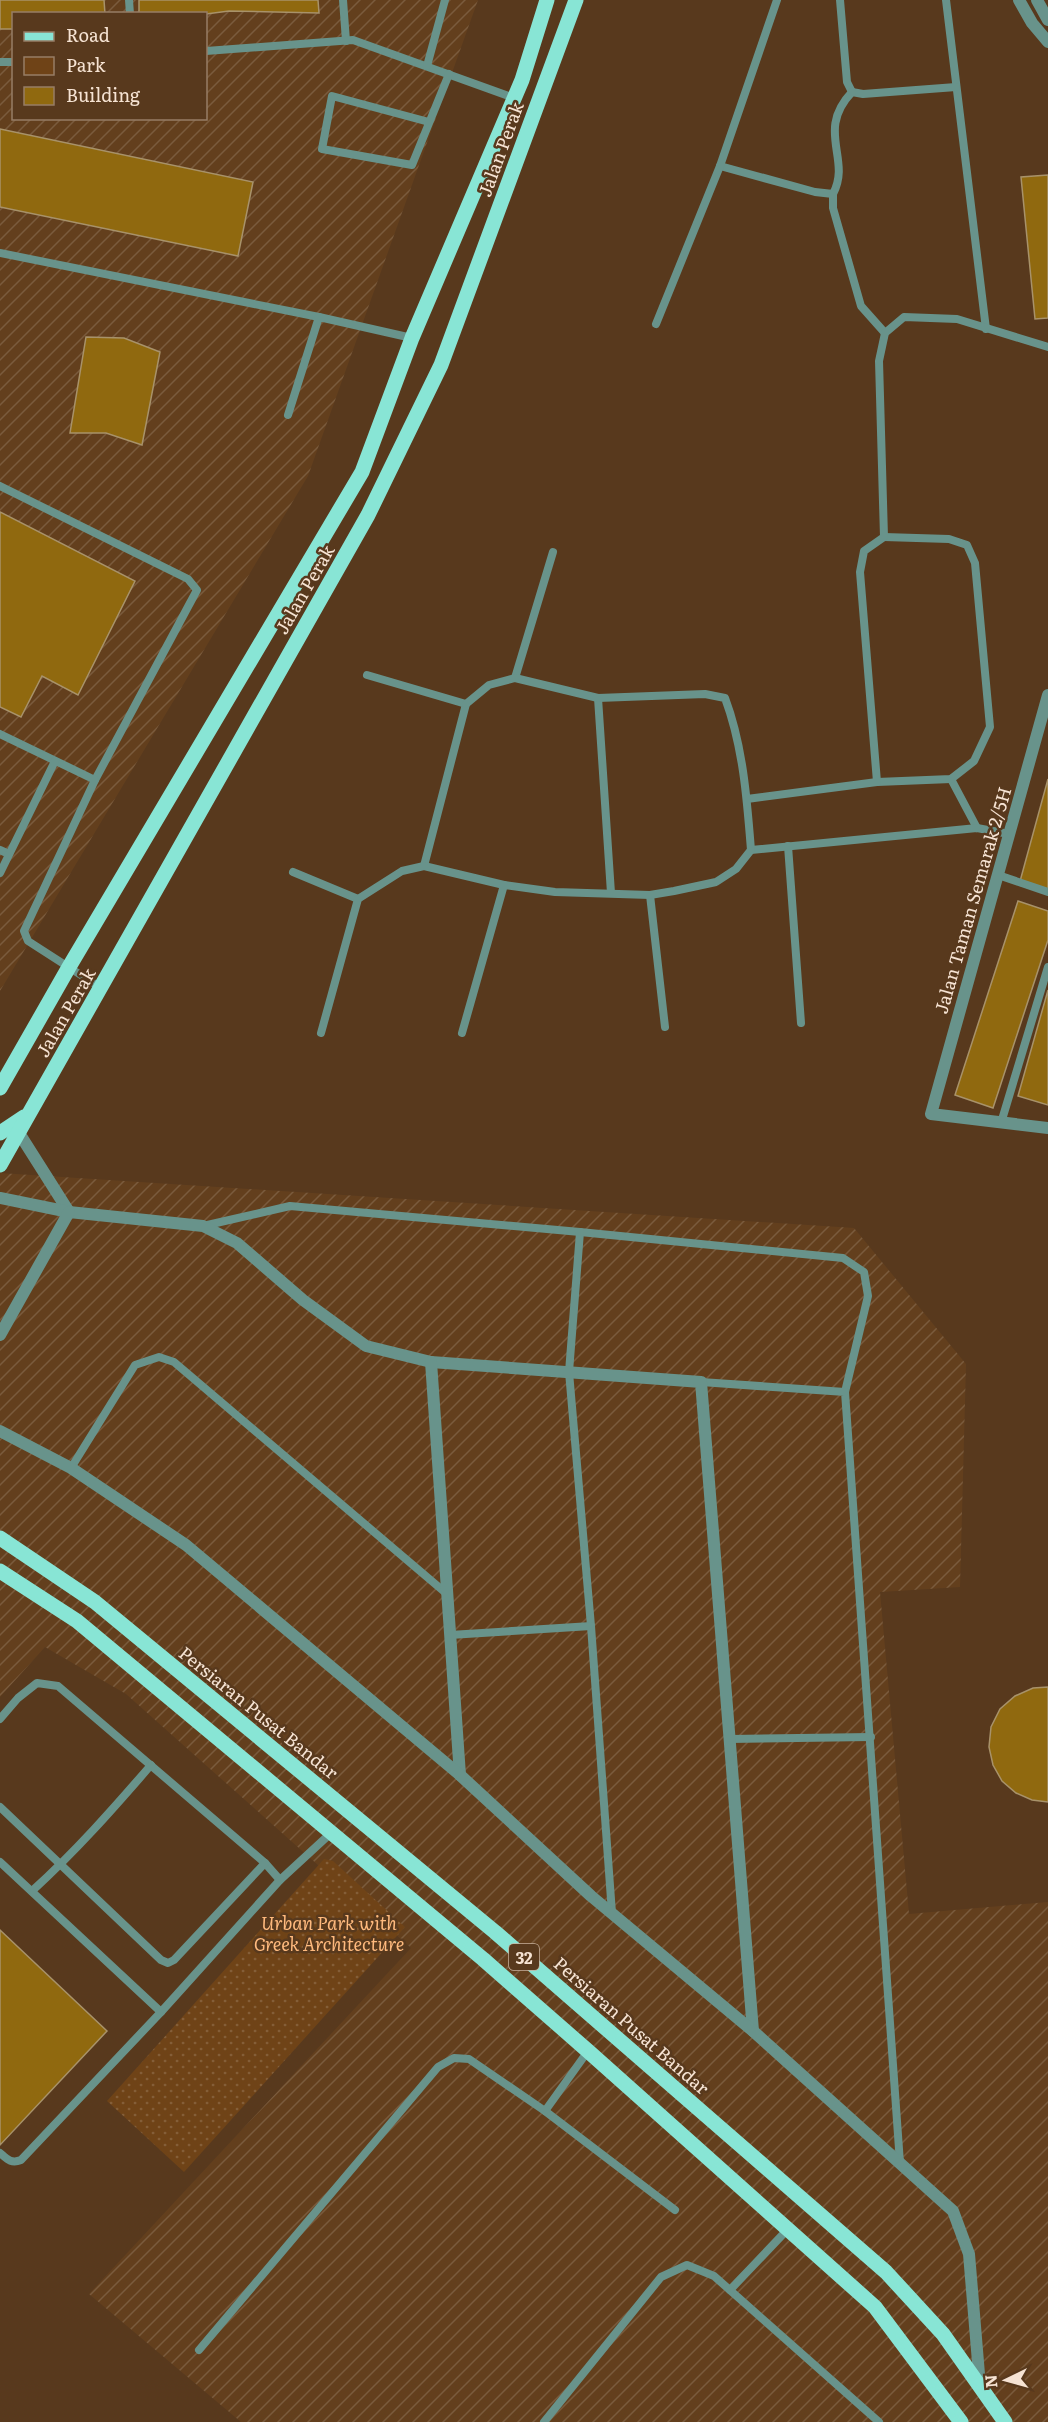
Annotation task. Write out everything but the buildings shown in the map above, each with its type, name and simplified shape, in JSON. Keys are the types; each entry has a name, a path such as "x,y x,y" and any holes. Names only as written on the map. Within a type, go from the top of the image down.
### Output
{"main road":[{"name":"Jalan Perak","path":"0,1088 69,967 362,472 412,338 514,98 547,0"},
{"name":"Jalan Perak","path":"0,1165 369,515 436,375 576,0"},
{"path":"0,1133 31,1111"},
{"name":"Persiaran Pusat Bandar","path":"0,1538 94,1602 495,1932 886,2272 943,2334 1005,2422"},
{"name":"32","path":"0,1571 77,1621 588,2051 875,2307 961,2422"}],"street":[{"path":"1019,0 1032,23 1048,42"},
{"path":"1037,0 1048,20"},
{"name":"Jalan Taman Semarak 2/5H","path":"1001,1123 931,1114 1048,696"},
{"path":"1001,1123 1048,1128"},
{"path":"19,1133 69,1212"},
{"path":"0,1198 69,1212 203,1226 237,1243 303,1300 366,1346 431,1362 701,1382 753,2031"},
{"path":"0,1335 69,1212"},
{"path":"431,1362 460,1775"},
{"path":"0,1431 71,1468 186,1545 460,1775 612,1913 753,2031 953,2211 969,2254 980,2386"}],"lane":[{"path":"343,0 345,41"},
{"path":"427,66 445,0"},
{"path":"656,324 720,166 777,0"},
{"path":"840,0 848,81 852,92"},
{"path":"946,0 986,329"},
{"path":"207,51 353,40 514,98"},
{"path":"429,122 332,96 322,149 412,165 449,75"},
{"path":"852,92 863,94 956,87"},
{"path":"852,92 844,100 836,116 834,127 838,175 833,194 833,208 861,306 885,333"},
{"path":"720,166 816,192 833,194"},
{"path":"0,253 412,338"},
{"path":"288,415 319,317"},
{"path":"884,537 879,361 885,333 904,317 957,319 1048,347"},
{"path":"0,486 188,579 197,590 95,780 24,931 28,941 101,988"},
{"path":"747,799 877,782 951,779 974,761 990,727 975,563 967,545 949,538 884,537 864,551 860,572 877,782"},
{"path":"515,678 553,552"},
{"path":"367,675 466,704"},
{"path":"321,1033 358,899 402,871 424,866 504,885 555,892 650,895 716,882 736,869 751,850 747,799 732,715 725,698 705,694 598,698 515,678 489,684 466,704 424,866"},
{"path":"598,698 610,893"},
{"path":"0,734 95,780"},
{"path":"0,873 55,761"},
{"path":"951,779 977,828"},
{"path":"751,850 977,828 1009,834"},
{"path":"788,846 801,1023"},
{"path":"0,850 9,854"},
{"path":"293,872 358,899"},
{"path":"998,875 1048,892"},
{"path":"462,1033 504,885"},
{"path":"650,895 665,1027"},
{"path":"1001,1123 1048,967"},
{"path":"203,1226 290,1206 843,1258 864,1272 868,1296 845,1392 900,2164"},
{"path":"580,1232 569,1372 591,1626 612,1913"},
{"path":"71,1468 135,1365 159,1358 174,1362 447,1594"},
{"path":"701,1382 845,1392"},
{"path":"450,1635 591,1626"},
{"path":"0,1719 18,1698 38,1683 58,1686 265,1863 280,1880"},
{"path":"729,1739 871,1737"},
{"path":"32,1891 61,1866 152,1765"},
{"path":"0,1807 161,1960 168,1963 174,1960 265,1863"},
{"path":"0,2153 9,2161 21,2160 161,2012 280,1880 331,1833"},
{"path":"0,1862 161,2012"},
{"path":"544,2111 588,2051"},
{"path":"199,2350 438,2067 454,2058 469,2059 544,2111 675,2211"},
{"path":"730,2290 788,2229"},
{"path":"544,2422 661,2277 687,2265 714,2276 879,2422"}],"shaded area":[{"path":"0,0 478,0 308,476 0,991"},
{"path":"0,1173 854,1228 966,1364 960,1587 880,1592 909,1914 1048,1902 1048,2422 241,2422 89,2294 411,1948 126,1694 45,1647 0,1697"}],"green space":[{"name":"Urban Park with Greek Architecture","path":"324,1859 333,1861 405,1927 184,2172 107,2101"}]}
